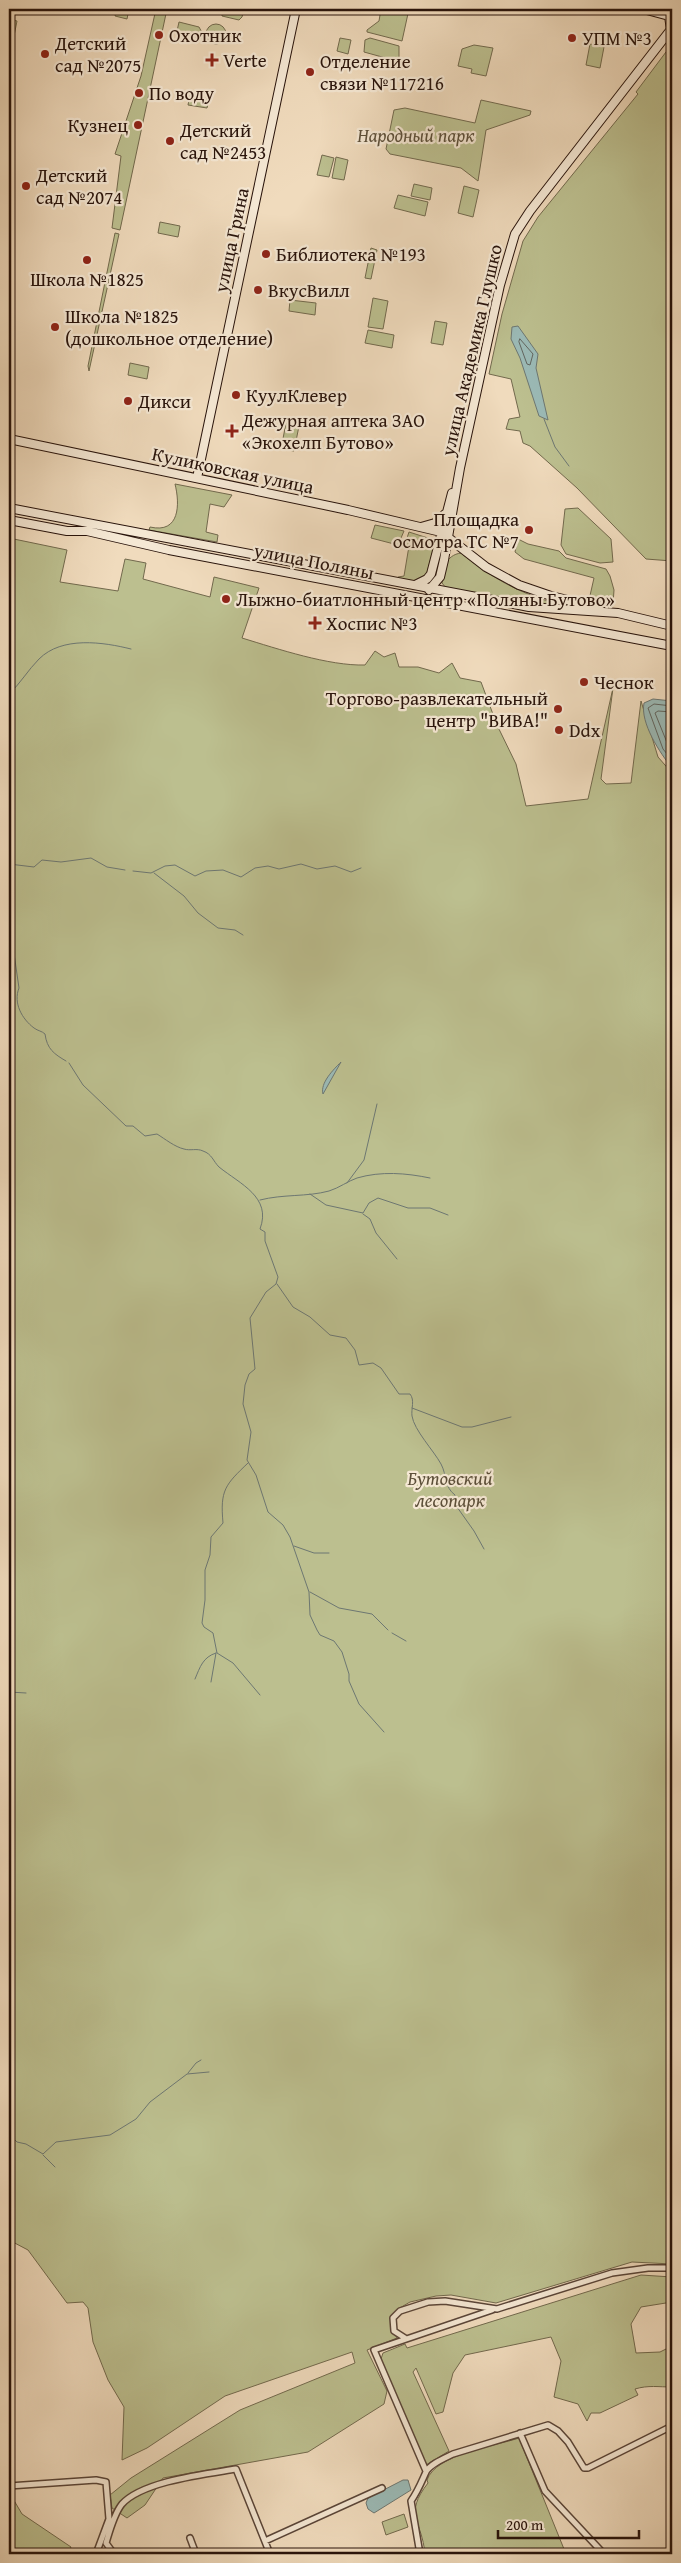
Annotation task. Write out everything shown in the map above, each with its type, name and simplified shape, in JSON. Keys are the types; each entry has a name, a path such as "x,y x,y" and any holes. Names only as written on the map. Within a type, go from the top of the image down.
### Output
{"street":[{"name":"улица Грина","path":"197,478 296,9"},
{"path":"643,9 669,16 672,29"},
{"path":"655,11 668,9"},
{"name":"улица Академика Глушко","path":"440,577 457,479 494,308 515,234 536,203 672,29"},
{"name":"Куликовская улица","path":"9,439 441,532 486,567 519,585 551,596 618,612"},
{"path":"441,602 432,589 431,574 446,513 457,479"},
{"name":"улица Поляны","path":"9,508 546,610 618,612 672,626"},
{"path":"422,528 435,523 446,513"},
{"name":"улица Поляны","path":"9,520 67,531 87,531 170,550 672,646"},
{"path":"422,528 435,536 438,547"},
{"path":"438,547 448,538"},
{"path":"414,586 427,579 431,574"},
{"path":"412,596 432,589 440,577"},
{"path":"440,577 441,586 447,592"},
{"path":"420,2554 411,2501 422,2486 426,2471 374,2350 497,2308 612,2273 639,2268 672,2268"},
{"path":"405,2338 394,2331 392,2320 398,2312 415,2305 439,2301 497,2308"},
{"path":"426,2471 453,2454 548,2425 558,2431 584,2468 588,2468 672,2426"},
{"path":"520,2433 545,2491 604,2554"},
{"path":"114,2554 106,2542 108,2535 119,2508 132,2496 173,2480 236,2469 270,2554"},
{"path":"9,2486 96,2480 106,2482 109,2518 96,2554"},
{"path":"265,2541 382,2488"},
{"path":"190,2538 196,2554"}],"green space":[{"path":"117,9 129,9 127,19 115,16"},
{"path":"156,9 167,9 120,230 112,228 121,156 115,154 141,76"},
{"path":"222,9 244,9 239,20 222,16"},
{"path":"381,9 409,9 402,41 367,32 379,21"},
{"path":"9,19 17,21 14,36 9,35"},
{"path":"179,22 199,27 206,40 177,31"},
{"path":"216,24 223,27 226,34 223,41 216,44 209,41 206,34 209,27"},
{"path":"340,38 351,40 348,54 337,51"},
{"path":"370,38 399,46 399,58 393,60 364,52 365,40"},
{"path":"590,44 604,47 600,68 586,65"},
{"path":"672,44 672,561 646,559 577,488 530,446 523,443 520,431 506,429 509,419 520,417 511,379 489,374 502,314 523,241 538,217 638,94 636,92"},
{"path":"474,45 493,48 486,76 471,73 472,69 458,66 462,49"},
{"path":"190,95 209,99 207,108 188,105"},
{"name":"Народный парк","path":"481,100 531,111 530,115 486,130 478,181 461,168 390,154 386,149 394,110 405,108 475,123"},
{"path":"322,155 334,158 329,177 317,175"},
{"path":"336,157 348,160 344,180 332,178"},
{"path":"414,184 432,188 430,200 411,196"},
{"path":"464,186 479,190 473,217 458,213"},
{"path":"398,195 428,202 425,216 394,208"},
{"path":"160,222 180,226 178,237 158,233"},
{"path":"115,233 119,234 89,371 88,366"},
{"path":"371,248 377,250 371,279 365,278"},
{"path":"373,298 388,301 383,329 368,327"},
{"path":"290,300 316,303 315,315 289,311"},
{"path":"435,321 447,323 443,345 431,343"},
{"path":"368,330 394,335 392,348 365,343"},
{"path":"130,363 149,367 147,379 128,375"},
{"path":"286,423 299,426 294,451 281,449"},
{"path":"175,484 232,495 224,507 210,504 206,532 218,535 217,542 149,530 150,527 160,528 167,526 176,516 177,492"},
{"path":"578,508 611,539 613,562 600,563 566,554 561,545 565,509"},
{"path":"375,525 404,531 398,545 371,538"},
{"path":"409,532 431,539 434,547 426,576 416,583 398,580 398,577 404,576 409,546 405,544"},
{"name":"Бутовский лесопарк","path":"9,538 67,550 60,582 118,591 125,559 146,563 143,579 210,597 214,577 259,588 242,638 287,652 351,665 365,665 375,651 384,657 395,653 399,667 418,667 439,673 452,663 460,678 481,682 497,725 516,764 526,806 588,799 613,688 601,779 606,784 631,783 641,701 658,757 672,773 672,2264 632,2262 496,2303 451,2295 436,2296 410,2302 398,2309 393,2316 391,2326 397,2338 367,2350 387,2391 384,2404 308,2452 163,2478 145,2505 127,2518 112,2508 110,2495 131,2478 240,2410 355,2363 352,2352 225,2396 147,2448 122,2460 124,2407 108,2380 93,2342 88,2308 83,2302 67,2303 28,2250 9,2240"},
{"path":"518,539 528,544 559,551 566,558 606,569 614,590 613,604 589,600 594,578 524,559 515,552"},
{"path":"461,553 512,587 553,603 569,607 551,608 446,588 442,583 446,564 456,554"},
{"path":"641,2275 672,2277 672,2302 641,2307 631,2324 636,2353 660,2352 672,2346 672,2387 635,2389 638,2395 600,2413 591,2413 587,2421 578,2404 554,2397 561,2361 551,2337 465,2355 453,2373 443,2412 436,2414 416,2368 413,2372 449,2451 426,2465 381,2359 383,2353 405,2344 407,2348"},
{"path":"519,2438 566,2554 425,2554 415,2511 421,2494 428,2483 427,2480 433,2471 454,2457 467,2452"},
{"path":"9,2492 22,2514 71,2547 68,2554 18,2554 9,2547"},
{"path":"404,2514 408,2527 386,2535 382,2522"}],"water":[{"path":"518,326 538,354 536,368 548,420 539,416 520,358 511,339 512,327"},
{"path":"653,699 672,701 672,768 652,737 645,719 644,703"},
{"path":"341,1062 323,1094 325,1081"},
{"path":"403,2480 408,2480 411,2490 374,2513 368,2509 366,2503 368,2498"}],"waterway":[{"path":"544,419 555,447 569,466"},
{"path":"9,694 39,659 59,647 71,644 96,643 131,649"},
{"path":"9,864 34,867 42,860 61,862 91,858 107,867 125,870"},
{"path":"133,871 151,873 165,866 175,865 195,876 206,871 223,870 241,877 255,868 268,866 279,869 301,864 317,869 335,866 351,872 361,868"},
{"path":"154,873 184,896 198,913 218,928 235,930 243,935"},
{"path":"9,919 19,988 17,999 22,1015 35,1029 45,1034 47,1044 58,1056 66,1061"},
{"path":"69,1063 83,1085 126,1126 133,1126 145,1136 157,1134 186,1150 206,1152 219,1167 252,1192 262,1208 263,1218 260,1229 265,1232 265,1241 278,1277 276,1284 266,1292 250,1318 255,1369 249,1374 245,1385 243,1404 251,1432 247,1460 256,1475 268,1512 283,1525 290,1537 309,1592 310,1615 317,1630 320,1635 334,1641 342,1652 349,1674 349,1681 359,1704 384,1732"},
{"path":"347,1183 364,1160 377,1104"},
{"path":"260,1200 321,1193 333,1190 357,1178 375,1174 403,1174 430,1178"},
{"path":"310,1194 326,1205 363,1213 369,1203 378,1198 408,1208 430,1208 448,1215"},
{"path":"363,1214 370,1219 376,1233 397,1259"},
{"path":"277,1284 293,1307 310,1317 330,1335 346,1338 355,1350 359,1365 373,1363 381,1368 399,1394 410,1394 413,1402 412,1416 416,1428 441,1464 447,1485 455,1495 457,1507 484,1549"},
{"path":"412,1408 462,1427 472,1427 511,1417"},
{"path":"248,1463 229,1483 222,1503 223,1523 211,1537 210,1555 205,1570 205,1600 202,1623 204,1627 213,1633 217,1653 233,1663 260,1695"},
{"path":"294,1546 314,1553 329,1553"},
{"path":"310,1592 339,1608 372,1614 388,1630"},
{"path":"392,1633 406,1641"},
{"path":"195,1679 205,1660 216,1653"},
{"path":"211,1682 216,1653"},
{"path":"9,1692 26,1693"},
{"path":"188,2073 201,2060"},
{"path":"9,2134 17,2142 26,2144 43,2154 56,2142 110,2135 136,2119 150,2102 187,2074 209,2072"},
{"path":"43,2155 55,2167"}],"place":[{"name":"Охотник","path":"159,35"},
{"name":"УПМ №3","path":"572,38"},
{"name":"Детский сад №2075","path":"45,54"},
{"name":"Verte","path":"212,60"},
{"name":"Отделение связи №117216","path":"310,72"},
{"name":"По воду","path":"139,93"},
{"name":"Кузнец","path":"138,125"},
{"name":"Детский сад №2453","path":"170,141"},
{"name":"Детский сад №2074","path":"26,186"},
{"name":"Библиотека №193","path":"266,254"},
{"name":"Школа №1825","path":"87,260"},
{"name":"ВкусВилл","path":"258,290"},
{"name":"Школа №1825 (дошкольное отделение)","path":"55,327"},
{"name":"КуулКлевер","path":"236,395"},
{"name":"Дикси","path":"128,401"},
{"name":"Дежурная аптека ЗАО «Экохелп Бутово»","path":"232,431"},
{"name":"Площадка осмотра ТС №7","path":"529,530"},
{"name":"Лыжно-биатлонный центр «Поляны Бутово»","path":"226,599"},
{"name":"Хоспис №3","path":"315,623"},
{"name":"Чеснок","path":"584,682"},
{"name":"Торгово-развлекательный центр \"ВИВА!\"","path":"558,709"},
{"name":"Ddx","path":"559,730"}]}
